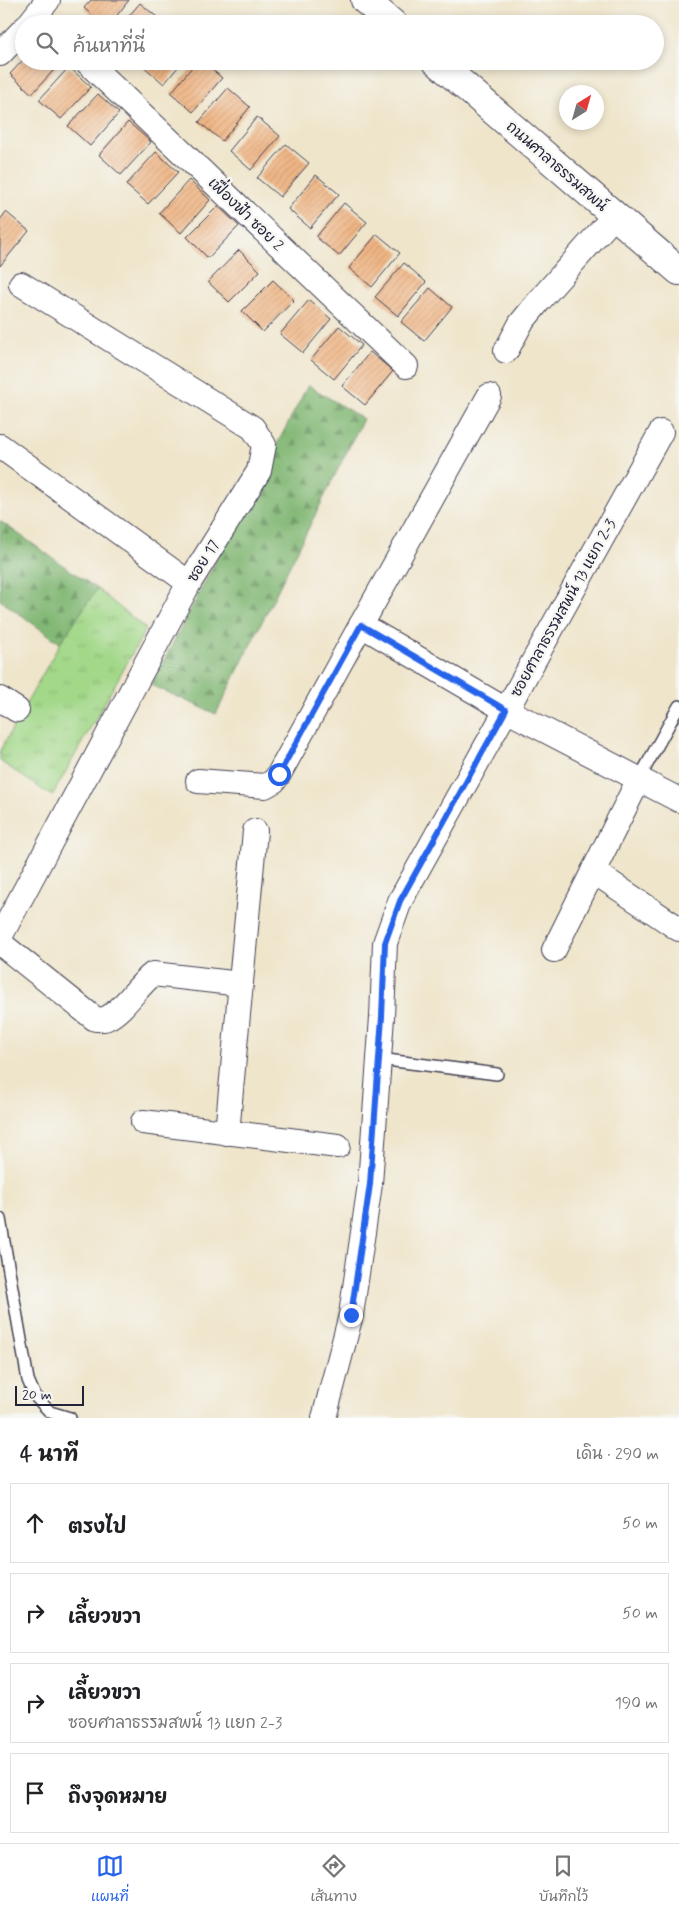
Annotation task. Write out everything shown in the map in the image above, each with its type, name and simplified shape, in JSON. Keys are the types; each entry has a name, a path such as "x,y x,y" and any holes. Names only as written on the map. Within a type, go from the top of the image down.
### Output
{"street":[{"path":"365,0 382,15"},
{"path":"0,54 15,39"},
{"name":"เฟื่องฟ้า ซอย 2","path":"95,70 406,366"},
{"name":"ถนนศาลาธรรมสพน์","path":"446,70 614,216 675,261"},
{"path":"506,350 521,324 539,301 614,216"},
{"name":"ซอย 17","path":"0,937 189,583 259,471 264,445 253,428 21,284"},
{"path":"198,781 265,786 279,774 489,396"},
{"name":"ซอยศาลาธรรมสพน์ 13 แยก 2-3","path":"324,1418 351,1315 370,1184 385,943 397,910 661,432"},
{"path":"0,446 189,583"},
{"path":"361,625 506,710 679,800"},
{"path":"554,950 639,779"},
{"path":"227,1133 255,831"},
{"path":"593,871 679,929"},
{"path":"0,943 95,1019 106,1019 118,1010 143,981 153,974 241,984"},
{"path":"142,1122 338,1146"}],"lane":[{"path":"639,779 679,706"},
{"path":"379,1059 497,1074"},
{"path":"0,1219 28,1380 34,1396 50,1412 70,1418"}],"green space":[{"path":"308,385 363,419 216,714 151,685"},
{"path":"0,521 97,589 60,643 0,600"},
{"path":"97,589 146,629 52,796 0,761 0,751 60,643"}],"building":[{"path":"91,0 129,0 117,15 92,15 84,8"},
{"path":"140,3 155,15 130,15"},
{"path":"15,69 54,70 32,94 10,74"},
{"path":"66,70 72,70 91,87 61,119 39,100"},
{"path":"148,70 176,70 164,84"},
{"path":"190,70 213,70 222,78 193,112 171,93"},
{"path":"228,88 250,107 222,141 199,122"},
{"path":"98,94 119,113 90,146 68,126"},
{"path":"257,117 280,136 251,170 229,151"},
{"path":"128,122 151,142 121,175 99,155"},
{"path":"286,144 309,163 280,197 257,178"},
{"path":"156,152 178,172 148,204 126,185"},
{"path":"316,175 339,194 310,228 288,209"},
{"path":"189,180 210,200 181,233 159,213"},
{"path":"344,203 367,222 339,256 316,237"},
{"path":"218,206 239,226 208,258 187,237"},
{"path":"6,212 29,231 0,266 0,220"},
{"path":"377,234 400,253 372,287 349,268"},
{"path":"239,250 260,271 229,302 208,282"},
{"path":"404,263 426,282 398,316 375,297"},
{"path":"273,280 294,300 263,332 242,311"},
{"path":"430,288 452,307 424,341 401,322"},
{"path":"309,300 331,319 303,353 280,334"},
{"path":"339,326 362,345 334,379 311,360"},
{"path":"370,352 393,371 365,405 342,386"}],"route":[{"path":"279,774 361,625 506,710 442,829 400,901 385,943 382,1017 370,1184 351,1315"}]}
